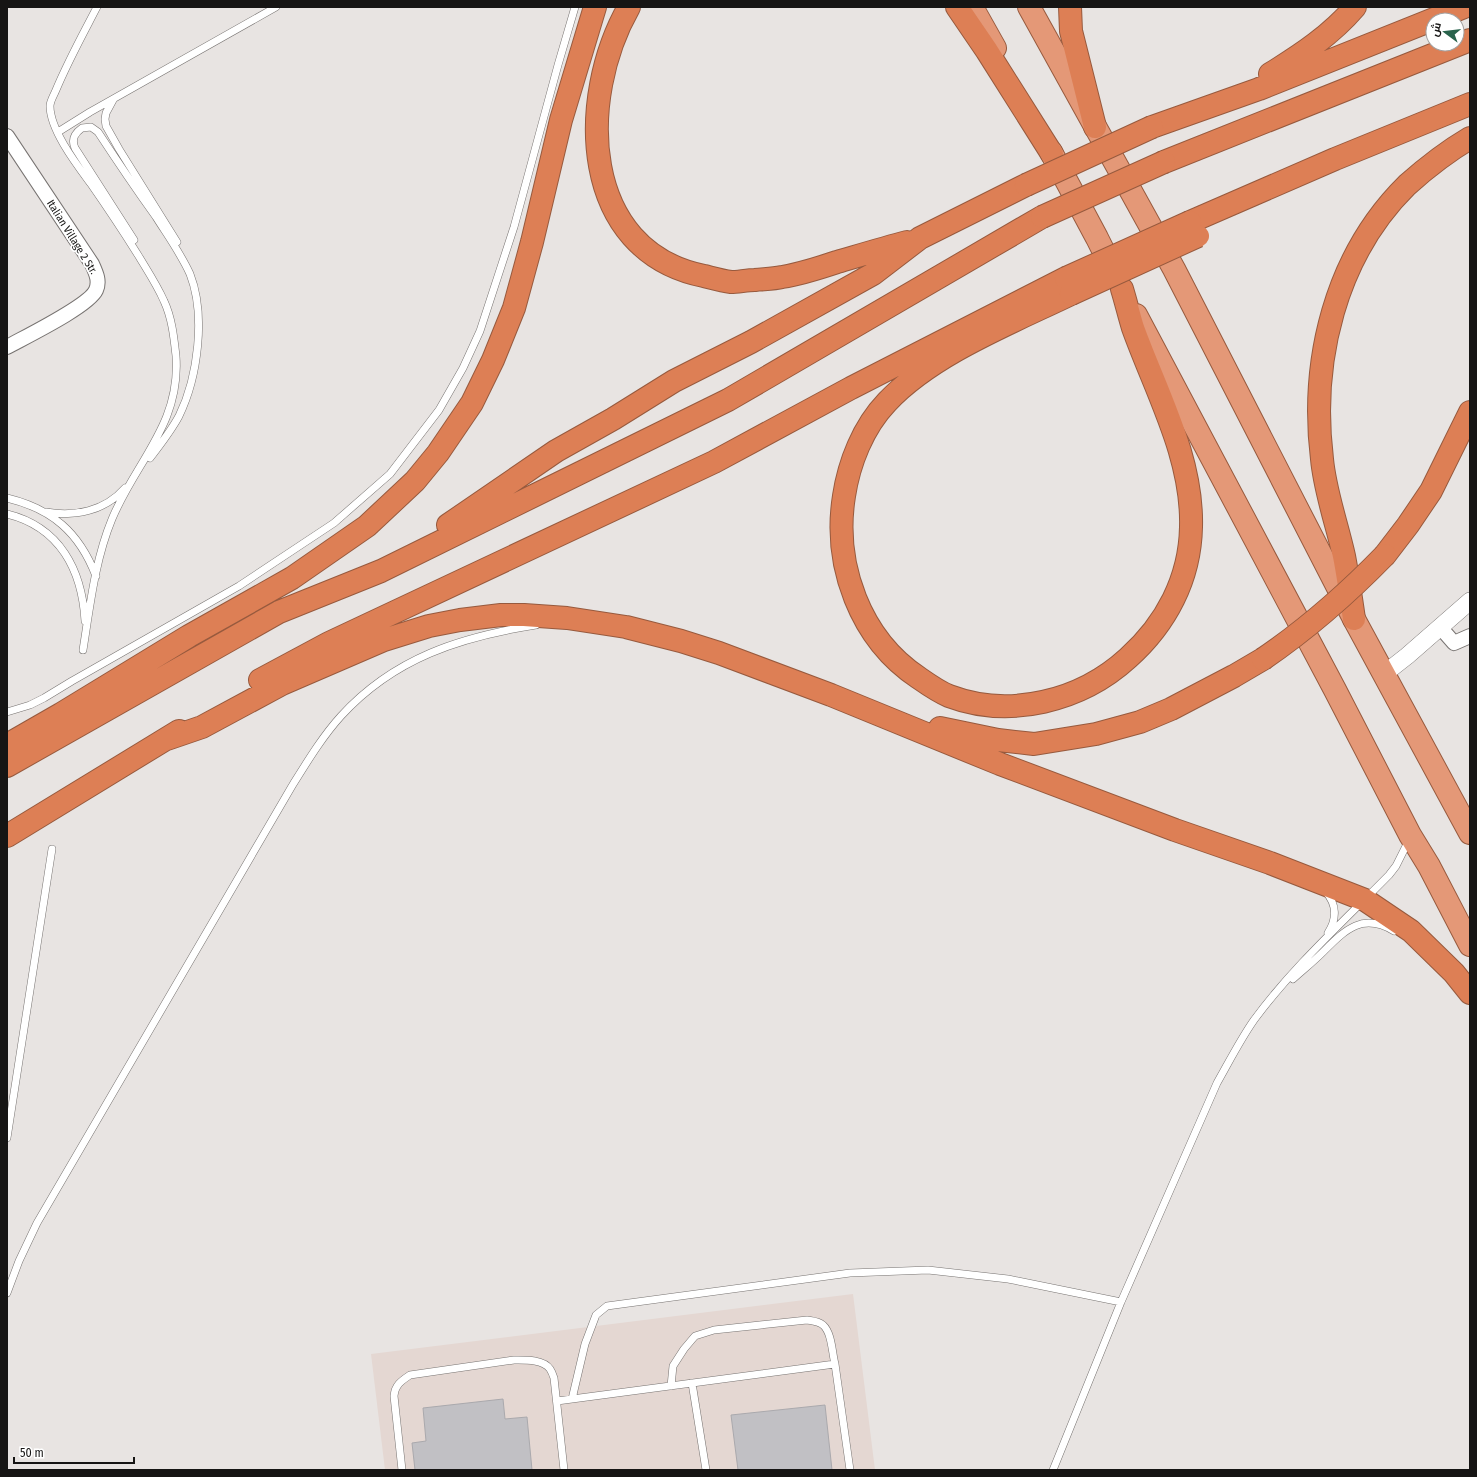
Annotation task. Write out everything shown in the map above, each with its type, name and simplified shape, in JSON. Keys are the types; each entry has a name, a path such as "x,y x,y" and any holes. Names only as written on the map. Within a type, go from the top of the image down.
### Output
{"highway":[{"path":"7,745 189,636 292,578 367,526 415,481 438,453 472,403 514,308 532,242 561,120 595,7"},
{"path":"629,7 621,20 611,44 603,71 598,96 596,125 598,153 603,184 617,215 632,238 658,258 688,273 730,282 782,278 920,238 1026,185 1152,128 1259,89 1464,7"},
{"path":"957,7 987,51 1052,154"},
{"path":"972,7 1097,238 1122,289 1334,688 1410,835 1429,866 1470,945"},
{"path":"1029,7 1174,269 1354,619 1470,832"},
{"path":"1070,7 1071,31 1095,127"},
{"path":"1218,104 1287,64 1313,46 1335,28 1355,7"},
{"path":"7,766 279,612 381,571 728,400 1042,217 1164,162 1470,40"},
{"path":"7,836 166,739 244,689 329,643 714,462 851,388 1068,286 1194,229 1334,159 1470,104"},
{"path":"1354,619 1344,556 1329,498 1322,460 1319,395 1326,336 1334,306 1346,273 1364,240 1381,215 1407,186 1429,167 1470,138"},
{"path":"381,571 556,451 613,419 674,381 751,342 873,274 920,238"},
{"path":"1068,286 961,348 904,386 886,403 875,418 859,444 851,464 841,512 841,534 846,573 851,590 869,626 892,655 910,672 949,696 970,702 1007,706 1026,705 1045,702 1093,684 1118,667 1147,639 1160,623 1178,590 1188,558 1192,525 1186,474 1174,433 1132,325 1122,289"},
{"path":"886,716 998,740 1034,744 1096,734 1146,719 1198,695 1263,659 1300,632 1360,581 1385,555 1431,491 1470,412"},
{"path":"1408,525 1452,476 1470,447"},
{"path":"166,739 202,727 282,684 377,643 429,626 460,620 524,614 567,618 626,627 681,641 719,653 886,716 1008,766 1175,830 1298,874 1365,900 1411,932 1454,973 1470,993"}],"street":[{"name":"Italian Village 2 Str.","path":"7,136 92,264 98,280 94,294 84,304 7,347"},
{"path":"1384,674 1470,601"},
{"path":"1440,627 1454,643 1470,636"}],"lane":[{"path":"83,650 96,576 105,537 112,517 154,444 169,412 176,381 176,357 169,315 165,302 116,221 69,154 51,114 50,104 68,64 97,7"},
{"path":"58,132 276,7"},
{"path":"7,712 30,705 44,698 239,586 334,523 390,474 439,410 463,368 480,331 514,227 575,7"},
{"path":"46,512 66,514 91,510 112,501 122,492 162,442 179,417 196,364 198,319 190,275 184,254 169,226 119,149 106,126 106,114 114,99"},
{"path":"150,275 144,260 124,223 73,144 74,135 82,128 91,127 98,132 178,250 190,275"},
{"path":"7,498 22,502 46,512 56,519 77,542 92,565 96,576"},
{"path":"7,514 25,520 38,527 48,534 63,550 76,572 79,583 84,612 85,635"},
{"path":"7,1293 19,1260 37,1223 292,786 313,752 342,715 376,685 399,669 418,658 445,646 477,636 547,624 626,627"},
{"path":"1053,1470 1121,1302 1217,1083 1234,1052 1254,1020 1306,959 1389,875 1396,866 1407,846 1410,835"},
{"path":"7,1138 52,849"},
{"path":"1298,874 1325,891 1333,903 1334,920 1323,942"},
{"path":"1275,995 1312,963 1340,935 1354,925 1368,923 1376,924 1393,930 1402,937"},
{"path":"1430,961 1470,998"},
{"path":"572,1399 585,1344 596,1315 607,1306 850,1273 928,1270 1008,1279 1121,1302"},
{"path":"671,1386 674,1366 684,1349 695,1336 714,1330 807,1320 817,1322 823,1325 829,1334 835,1364 850,1470"},
{"path":"402,1470 394,1396 395,1388 400,1382 410,1375 514,1360 530,1360 541,1363 549,1368 554,1378 564,1470"},
{"path":"557,1401 835,1364"},
{"path":"692,1383 706,1470"}],"shaded area":[{"path":"853,1294 875,1470 385,1470 371,1354"}],"building":[{"path":"503,1399 505,1419 527,1417 532,1470 415,1470 412,1443 426,1441 423,1408"},
{"path":"825,1405 832,1470 738,1470 731,1415"}]}
